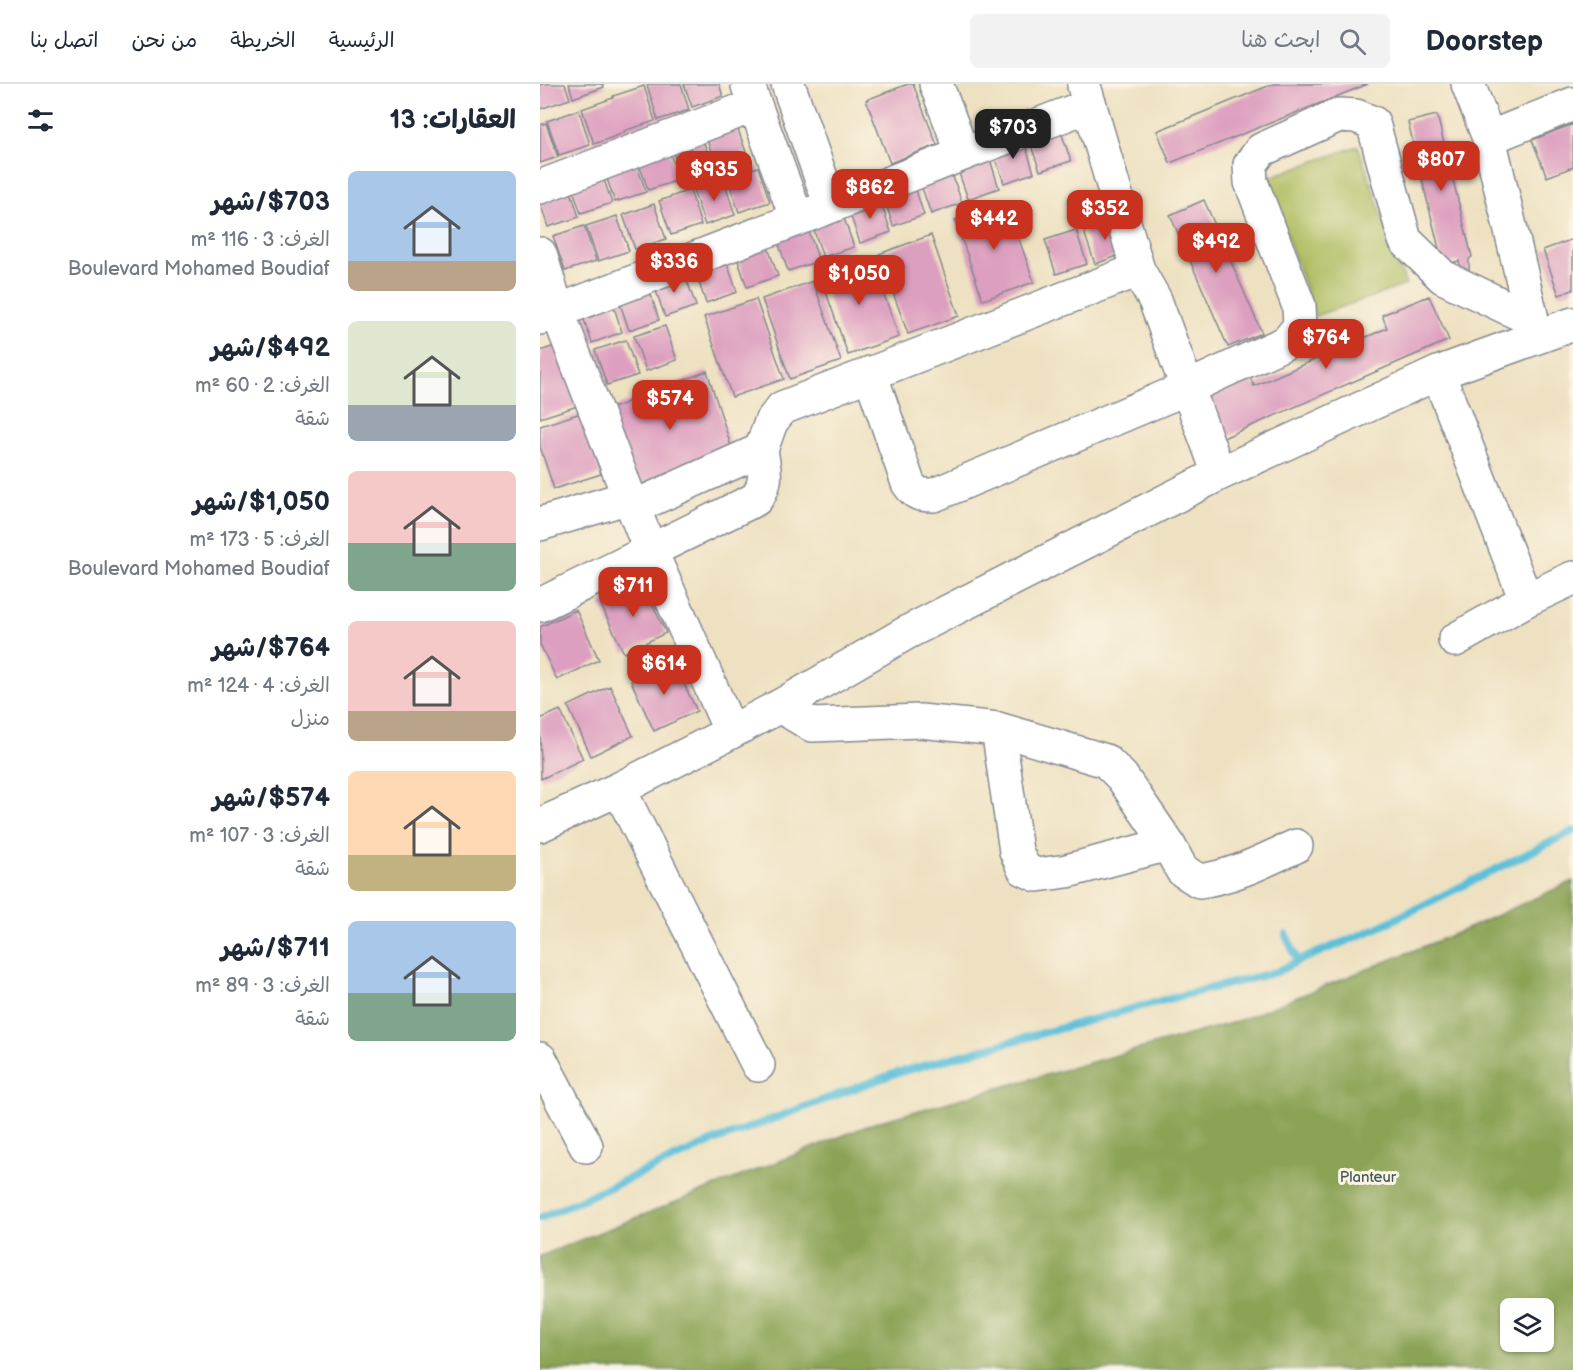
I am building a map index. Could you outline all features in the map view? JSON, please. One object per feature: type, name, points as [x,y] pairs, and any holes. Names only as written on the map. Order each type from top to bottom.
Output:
[{"type":"street","points":[[788,84],[831,206]]},
{"type":"street","points":[[936,84],[963,154]]},
{"type":"street","points":[[1468,84],[1489,138],[1533,328]]},
{"type":"street","points":[[540,187],[751,95],[797,219]]},
{"type":"street","points":[[549,316],[963,154],[1087,95],[1138,270],[1155,300],[1219,474]]},
{"type":"street","points":[[1489,138],[1573,104]]},
{"type":"street","points":[[870,374],[908,483],[915,493],[934,495],[1187,388],[1287,342],[1300,326],[1299,306],[1251,182],[1250,165],[1261,150],[1339,115],[1356,116],[1373,123],[1405,240],[1443,278],[1533,328]]},
{"type":"street","points":[[540,254],[549,316],[731,732]]},
{"type":"street","points":[[540,605],[756,499],[764,488],[765,480],[761,450],[771,422],[782,408],[1138,270]]},
{"type":"street","points":[[540,825],[619,789],[731,732],[908,632],[1219,474],[1533,328],[1573,324]]},
{"type":"street","points":[[1438,374],[1526,600]]},
{"type":"street","points":[[540,524],[631,502],[761,450]]},
{"type":"street","points":[[1455,640],[1526,600],[1573,578]]},
{"type":"street","points":[[780,706],[813,725],[920,721],[998,729],[1106,761],[1122,777],[1168,844],[1182,870],[1199,881],[1213,880],[1236,873],[1296,846]]},
{"type":"street","points":[[998,729],[1016,851],[1024,869],[1037,875],[1067,871],[1168,844]]},
{"type":"street","points":[[619,789],[758,1065]]},
{"type":"street","points":[[540,1059],[586,1146]]},
{"type":"green space","points":[[1358,146],[1406,285],[1315,316],[1267,178]]},
{"type":"green space","name":"Planteur","points":[[1573,881],[1573,1370],[540,1370],[540,1256],[877,1122],[1235,1022],[1462,931]]},
{"type":"building","points":[[540,84],[565,84],[570,99],[540,109]]},
{"type":"building","points":[[569,84],[603,84],[604,87],[573,98]]},
{"type":"building","points":[[681,84],[689,110],[658,120],[647,85]]},
{"type":"building","points":[[684,84],[719,84],[723,96],[692,107]]},
{"type":"building","points":[[913,84],[937,145],[890,163],[866,100]]},
{"type":"building","points":[[1273,84],[1368,84],[1170,163],[1157,131]]},
{"type":"building","points":[[644,86],[655,121],[594,144],[582,109]]},
{"type":"building","points":[[579,110],[590,145],[559,155],[547,121]]},
{"type":"building","points":[[1437,115],[1472,257],[1469,259],[1469,270],[1462,272],[1459,261],[1443,265],[1408,122]]},
{"type":"building","points":[[734,118],[746,152],[715,163],[703,128]]},
{"type":"building","points":[[546,123],[558,157],[540,163],[540,125]]},
{"type":"building","points":[[1573,124],[1573,167],[1547,177],[1532,140]]},
{"type":"building","points":[[1059,126],[1071,161],[1040,171],[1028,137]]},
{"type":"building","points":[[700,131],[712,166],[681,176],[669,141]]},
{"type":"building","points":[[1023,138],[1034,173],[1004,183],[992,148]]},
{"type":"building","points":[[667,145],[679,180],[648,190],[636,155]]},
{"type":"building","points":[[988,153],[999,188],[968,199],[956,164]]},
{"type":"building","points":[[634,157],[646,192],[615,202],[603,167]]},
{"type":"building","points":[[758,167],[770,202],[739,212],[727,177]]},
{"type":"building","points":[[600,168],[612,203],[581,213],[569,178]]},
{"type":"building","points":[[950,168],[962,203],[931,214],[919,179]]},
{"type":"building","points":[[724,180],[735,215],[705,225],[693,190]]},
{"type":"building","points":[[913,181],[924,215],[893,226],[882,191]]},
{"type":"building","points":[[568,182],[579,217],[548,227],[540,202]]},
{"type":"building","points":[[690,190],[701,225],[671,235],[659,201]]},
{"type":"building","points":[[879,197],[891,232],[860,243],[848,208]]},
{"type":"building","points":[[1204,200],[1262,333],[1228,347],[1170,215]]},
{"type":"building","points":[[1006,202],[1034,282],[983,300],[955,220]]},
{"type":"building","points":[[654,204],[666,239],[635,249],[623,215]]},
{"type":"building","points":[[842,212],[854,247],[823,257],[811,222]]},
{"type":"building","points":[[617,216],[629,251],[598,261],[586,226]]},
{"type":"building","points":[[1114,218],[1126,253],[1095,264],[1083,229]]},
{"type":"building","points":[[584,226],[596,261],[565,271],[553,236]]},
{"type":"building","points":[[807,226],[819,261],[788,271],[776,236]]},
{"type":"building","points":[[1076,230],[1087,264],[1056,274],[1045,240]]},
{"type":"building","points":[[931,235],[959,316],[908,334],[879,254]]},
{"type":"building","points":[[1573,239],[1573,290],[1559,295],[1543,250]]},
{"type":"building","points":[[766,242],[778,276],[747,287],[735,252]]},
{"type":"building","points":[[725,257],[737,292],[706,303],[694,268]]},
{"type":"building","points":[[871,257],[899,337],[848,355],[820,275]]},
{"type":"building","points":[[684,272],[696,306],[665,317],[653,282]]},
{"type":"building","points":[[813,281],[841,361],[790,379],[762,299]]},
{"type":"building","points":[[648,285],[659,320],[629,330],[617,295]]},
{"type":"building","points":[[1429,296],[1449,340],[1221,439],[1201,393],[1248,373],[1254,386],[1387,328],[1382,315]]},
{"type":"building","points":[[611,298],[622,332],[592,343],[580,308]]},
{"type":"building","points":[[756,299],[784,379],[732,397],[704,317]]},
{"type":"building","points":[[665,326],[677,360],[646,371],[634,336]]},
{"type":"building","points":[[626,340],[638,375],[607,385],[595,350]]},
{"type":"building","points":[[561,344],[581,405],[540,418],[540,351]]},
{"type":"building","points":[[707,371],[733,452],[637,492],[605,411]]},
{"type":"building","points":[[581,413],[601,474],[554,489],[540,447],[540,426]]},
{"type":"building","points":[[643,584],[666,633],[624,653],[600,603]]},
{"type":"building","points":[[576,610],[599,660],[557,680],[540,644],[540,627]]},
{"type":"building","points":[[673,662],[697,711],[654,731],[631,681]]},
{"type":"building","points":[[610,686],[633,736],[591,756],[568,706]]},
{"type":"building","points":[[560,710],[583,759],[541,779],[540,719]]},
{"type":"waterway","points":[[540,1218],[711,1142],[893,1074],[1160,1001],[1277,972],[1375,929],[1573,831]]},
{"type":"waterway","points":[[1286,935],[1298,961]]}]
